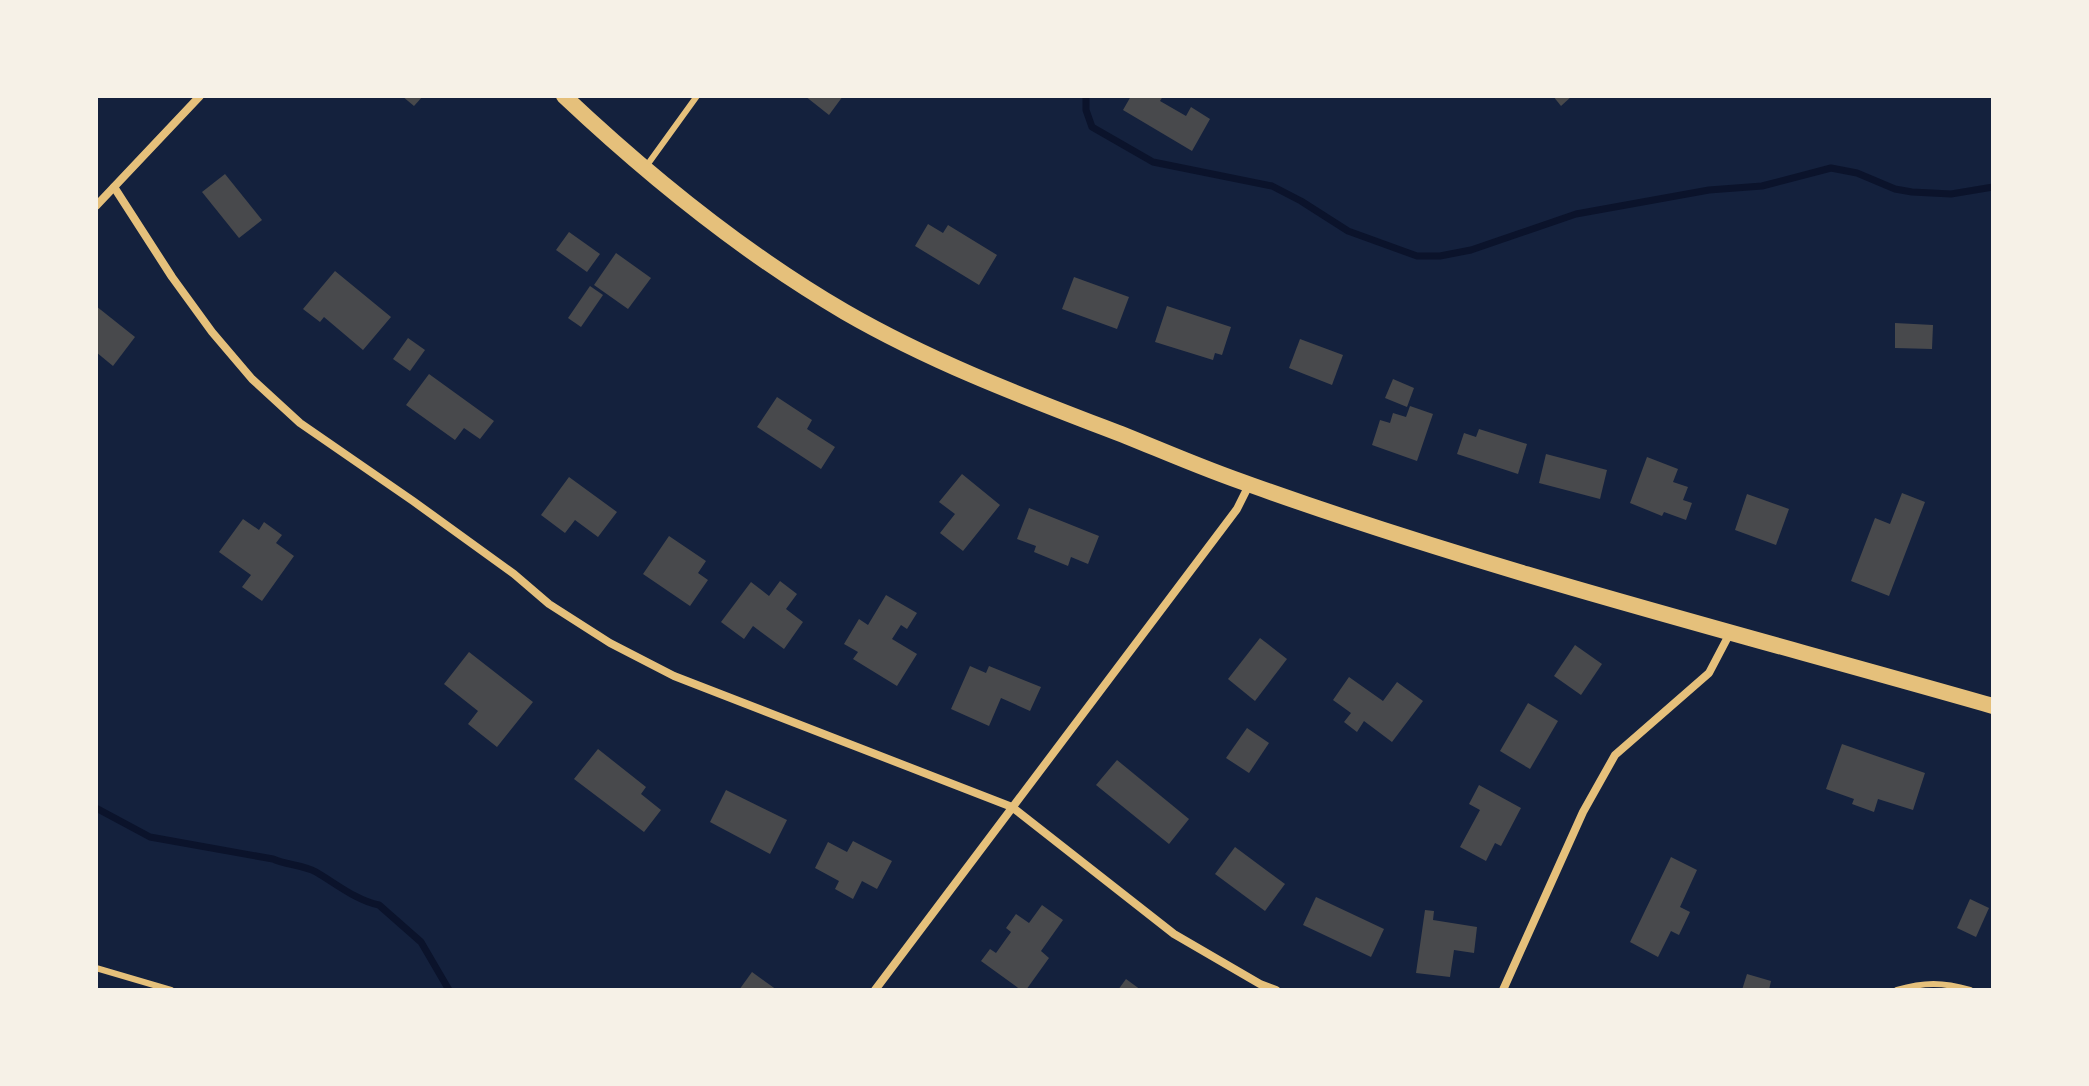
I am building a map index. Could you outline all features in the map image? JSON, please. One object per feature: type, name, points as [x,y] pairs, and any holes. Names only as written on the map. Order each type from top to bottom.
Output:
[{"type":"main road","points":[[564,96],[702,215],[787,277],[926,356],[1249,485],[1432,545],[1993,706]]},
{"type":"street","points":[[96,206],[200,96]]},
{"type":"street","points":[[114,187],[172,277],[212,332],[252,379],[300,423],[451,528],[549,604],[610,643],[674,676],[1012,807],[1174,934],[1260,984],[1276,990]]},
{"type":"street","points":[[875,990],[1237,509],[1249,485]]},
{"type":"street","points":[[1503,990],[1583,812],[1615,755],[1709,673],[1730,633]]},
{"type":"lane","points":[[645,168],[697,96]]},
{"type":"lane","points":[[96,968],[171,990]]},
{"type":"lane","points":[[1897,990],[1926,982],[1970,990]]},
{"type":"building","points":[[402,96],[423,96],[414,106]]},
{"type":"building","points":[[805,96],[843,96],[829,115]]},
{"type":"building","points":[[1131,96],[1163,96],[1160,101],[1186,116],[1191,107],[1210,119],[1192,151],[1123,110]]},
{"type":"building","points":[[1553,96],[1572,96],[1561,106]]},
{"type":"building","points":[[225,174],[262,220],[239,238],[202,192]]},
{"type":"building","points":[[928,224],[943,233],[948,225],[997,255],[979,285],[915,246]]},
{"type":"building","points":[[569,232],[600,254],[587,272],[556,250]]},
{"type":"building","points":[[616,253],[651,278],[628,309],[594,285]]},
{"type":"building","points":[[335,271],[391,317],[363,350],[324,317],[320,322],[303,309]]},
{"type":"building","points":[[1074,277],[1129,297],[1117,329],[1062,309]]},
{"type":"building","points":[[590,286],[603,295],[581,327],[568,318]]},
{"type":"building","points":[[96,306],[135,337],[113,366],[96,352]]},
{"type":"building","points":[[1167,306],[1231,327],[1222,355],[1215,353],[1213,360],[1155,342]]},
{"type":"building","points":[[1895,323],[1933,325],[1932,349],[1895,348]]},
{"type":"building","points":[[408,338],[425,350],[410,371],[393,359]]},
{"type":"building","points":[[1300,339],[1343,355],[1332,385],[1289,368]]},
{"type":"building","points":[[429,374],[494,421],[480,439],[464,428],[455,440],[406,405]]},
{"type":"building","points":[[1393,379],[1414,388],[1407,407],[1385,398]]},
{"type":"building","points":[[777,397],[812,420],[807,429],[835,447],[821,469],[757,427]]},
{"type":"building","points":[[1410,406],[1433,414],[1417,461],[1372,445],[1380,420],[1390,423],[1393,413],[1406,417]]},
{"type":"building","points":[[1479,429],[1527,444],[1518,474],[1457,454],[1464,433],[1476,437]]},
{"type":"building","points":[[1546,454],[1607,470],[1600,499],[1539,483]]},
{"type":"building","points":[[1647,457],[1678,469],[1673,482],[1688,487],[1683,500],[1692,503],[1686,520],[1664,512],[1662,516],[1630,503]]},
{"type":"building","points":[[962,474],[1000,505],[963,551],[940,533],[955,514],[939,502]]},
{"type":"building","points":[[569,477],[617,512],[598,537],[575,520],[565,533],[541,515]]},
{"type":"building","points":[[1902,493],[1925,502],[1889,596],[1851,581],[1875,518],[1890,524]]},
{"type":"building","points":[[1747,494],[1789,509],[1776,545],[1735,530]]},
{"type":"building","points":[[1029,508],[1099,536],[1088,564],[1071,557],[1068,566],[1034,552],[1036,546],[1017,539]]},
{"type":"building","points":[[243,519],[259,530],[264,522],[282,535],[276,543],[294,556],[262,601],[242,587],[251,575],[219,552]]},
{"type":"building","points":[[669,536],[706,561],[698,573],[708,580],[690,606],[643,574]]},
{"type":"building","points":[[780,581],[797,594],[786,609],[803,622],[784,649],[753,626],[744,639],[721,622],[751,582],[769,596]]},
{"type":"building","points":[[886,595],[917,613],[907,629],[901,625],[892,639],[917,654],[897,686],[853,659],[858,652],[844,644],[859,619],[868,625]]},
{"type":"building","points":[[1260,638],[1287,659],[1255,701],[1228,679]]},
{"type":"building","points":[[1575,645],[1602,664],[1581,695],[1554,676]]},
{"type":"building","points":[[469,652],[533,702],[497,747],[468,724],[478,711],[444,684]]},
{"type":"building","points":[[970,666],[986,673],[989,666],[1041,687],[1030,711],[1001,698],[989,726],[951,709]]},
{"type":"building","points":[[1349,677],[1383,701],[1397,682],[1423,701],[1392,742],[1364,721],[1357,732],[1344,722],[1351,713],[1333,700]]},
{"type":"building","points":[[1528,703],[1558,721],[1530,769],[1500,751]]},
{"type":"building","points":[[1247,728],[1269,743],[1249,773],[1226,758]]},
{"type":"building","points":[[1842,744],[1925,773],[1913,810],[1878,799],[1874,812],[1852,804],[1854,799],[1826,789]]},
{"type":"building","points":[[598,749],[646,787],[641,794],[661,810],[644,832],[574,779]]},
{"type":"building","points":[[1117,760],[1189,819],[1169,844],[1096,785]]},
{"type":"building","points":[[1479,785],[1521,808],[1501,846],[1495,843],[1486,861],[1460,847],[1480,810],[1469,804]]},
{"type":"building","points":[[726,790],[787,820],[770,854],[710,822]]},
{"type":"building","points":[[853,841],[892,861],[877,889],[862,881],[853,899],[835,889],[839,881],[815,868],[828,842],[847,852]]},
{"type":"building","points":[[1235,847],[1285,884],[1265,911],[1215,874]]},
{"type":"building","points":[[1671,857],[1697,870],[1680,907],[1690,912],[1679,935],[1671,931],[1658,957],[1630,942]]},
{"type":"building","points":[[1316,897],[1384,929],[1371,957],[1303,925]]},
{"type":"building","points":[[1970,899],[1989,908],[1976,937],[1957,928]]},
{"type":"building","points":[[1042,905],[1063,920],[1041,951],[1049,958],[1026,990],[1021,990],[981,961],[990,949],[996,953],[1011,932],[1006,928],[1016,914],[1029,923]]},
{"type":"building","points":[[1425,910],[1434,911],[1433,920],[1477,927],[1474,953],[1454,950],[1450,977],[1416,973]]},
{"type":"building","points":[[752,972],[777,990],[739,990]]},
{"type":"building","points":[[1747,974],[1771,981],[1769,990],[1742,990]]},
{"type":"building","points":[[1126,979],[1141,990],[1118,990]]},
{"type":"waterway","points":[[1086,96],[1086,110],[1092,127],[1153,162],[1272,186],[1348,231],[1417,256],[1440,256],[1471,250],[1576,214],[1709,190],[1762,186],[1831,168],[1857,173],[1895,189],[1912,192],[1951,194],[1993,187]]},
{"type":"waterway","points":[[96,808],[150,837],[273,859],[316,872],[354,896],[379,905],[421,942],[449,990]]}]
